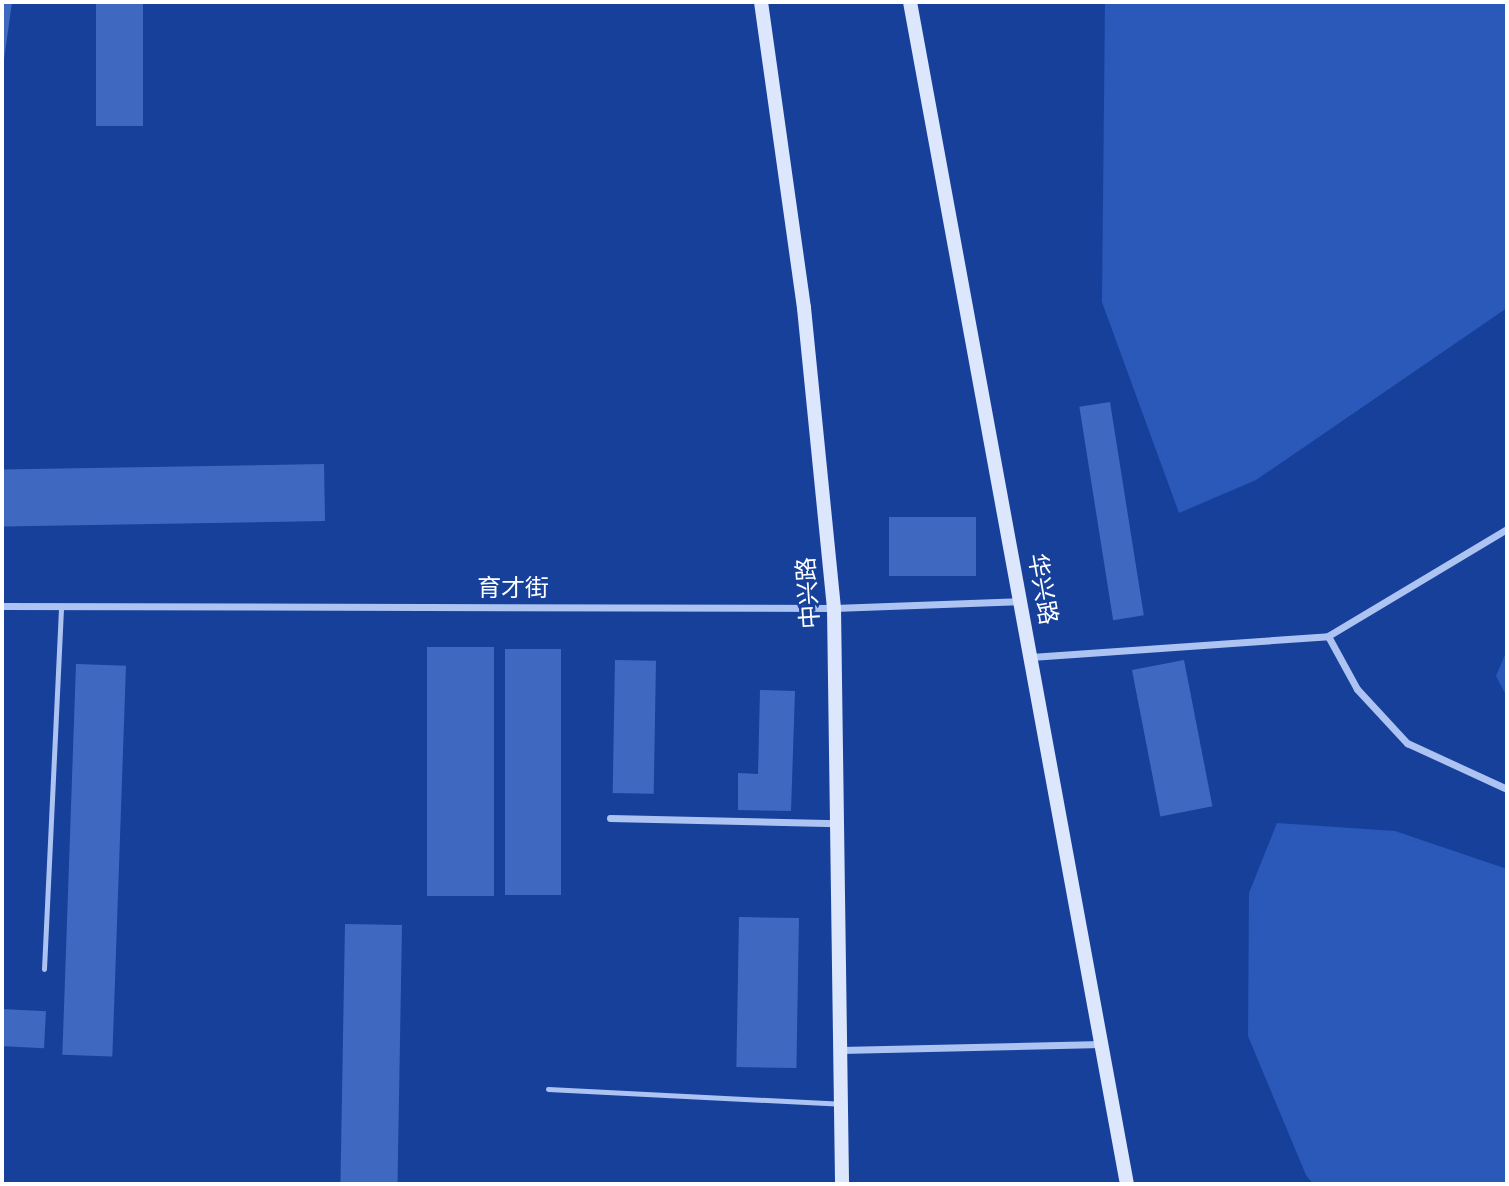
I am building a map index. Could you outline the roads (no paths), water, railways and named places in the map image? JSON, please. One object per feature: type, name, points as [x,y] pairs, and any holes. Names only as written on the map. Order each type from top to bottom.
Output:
[{"type":"main road","name":"中兴路","points":[[761,2],[804,308],[834,608],[842,1184]]},
{"type":"main road","name":"华兴路","points":[[910,2],[1023,601],[1127,1184]]},
{"type":"street","points":[[1031,657],[1328,636],[1507,529]]},
{"type":"street","name":"育才街","points":[[2,606],[834,608],[1023,601]]},
{"type":"street","points":[[1328,636],[1357,689],[1407,743],[1507,789]]},
{"type":"street","points":[[610,818],[837,823]]},
{"type":"street","points":[[840,1050],[1102,1044]]},
{"type":"lane","points":[[44,969],[61,606]]},
{"type":"lane","points":[[548,1089],[841,1104]]}]
